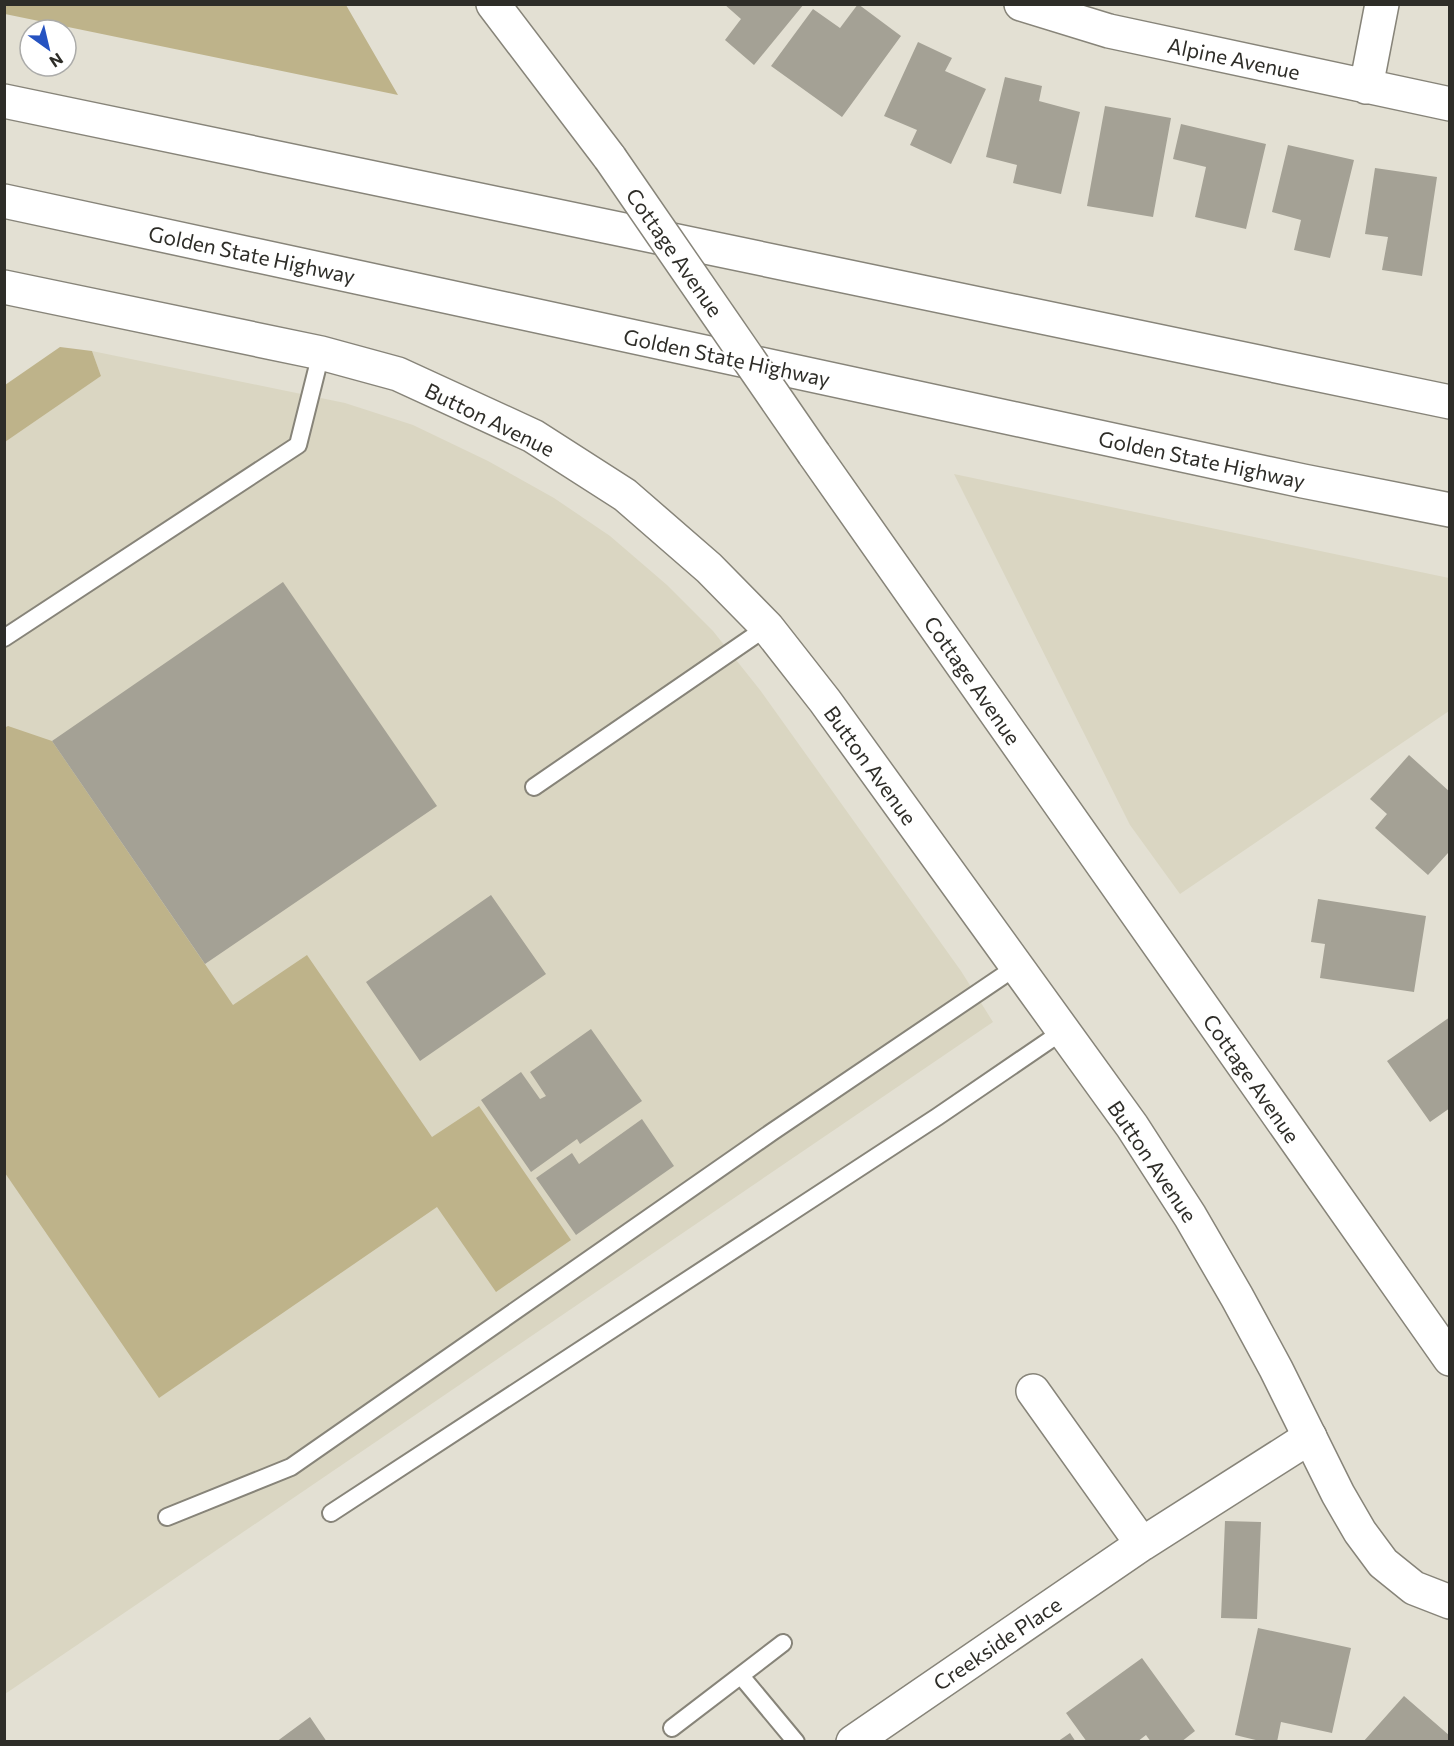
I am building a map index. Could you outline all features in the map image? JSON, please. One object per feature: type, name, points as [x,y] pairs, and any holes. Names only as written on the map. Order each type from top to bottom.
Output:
[{"type":"main road","name":"Cottage Avenue","points":[[494,4],[610,159],[814,454],[1449,1359]]},
{"type":"main road","name":"Alpine Avenue","points":[[1021,4],[1108,31],[1449,104]]},
{"type":"main road","points":[[1366,87],[1382,4]]},
{"type":"main road","points":[[4,101],[1449,402]]},
{"type":"main road","name":"Golden State Highway","points":[[4,201],[1303,481],[1449,510]]},
{"type":"main road","name":"Button Avenue","points":[[4,287],[321,353],[398,374],[533,436],[625,495],[709,568],[767,627],[825,701],[1132,1126],[1190,1216],[1254,1328],[1338,1494],[1360,1532],[1383,1563],[1414,1588],[1449,1602]]},
{"type":"main road","points":[[1034,1391],[1142,1544]]},
{"type":"main road","name":"Creekside Place","points":[[853,1742],[1142,1544],[1310,1437]]},
{"type":"lane","points":[[4,638],[298,445],[321,353]]},
{"type":"lane","points":[[534,787],[767,627]]},
{"type":"lane","points":[[167,1517],[291,1467],[772,1132],[1016,967]]},
{"type":"lane","points":[[332,1513],[937,1117],[1063,1030]]},
{"type":"lane","points":[[672,1728],[783,1643]]},
{"type":"lane","points":[[741,1676],[796,1742]]},
{"type":"shaded area","points":[[5,4],[346,5],[398,95],[78,29],[78,18],[24,18],[5,14]]},
{"type":"shaded area","points":[[60,347],[92,351],[101,376],[5,442],[5,385]]},
{"type":"shaded area","points":[[92,351],[345,403],[413,425],[488,461],[554,498],[610,536],[667,585],[713,631],[760,690],[961,971],[993,1022],[5,1694],[5,442],[101,376]]},
{"type":"shaded area","points":[[954,474],[1449,578],[1449,711],[1180,894],[1130,825]]},
{"type":"shaded area","points":[[8,726],[52,741],[233,1005],[307,955],[432,1137],[479,1106],[571,1240],[496,1292],[437,1207],[159,1398],[5,1173],[4,728]]},
{"type":"building","points":[[724,4],[804,4],[754,65],[725,40],[741,19]]},
{"type":"building","points":[[858,4],[901,36],[842,117],[771,66],[813,9],[840,28]]},
{"type":"building","points":[[918,42],[952,58],[945,71],[986,89],[951,164],[910,145],[917,130],[884,116]]},
{"type":"building","points":[[1005,77],[1042,86],[1039,101],[1080,112],[1061,194],[1013,183],[1017,165],[986,157]]},
{"type":"building","points":[[1105,106],[1171,118],[1153,217],[1087,206]]},
{"type":"building","points":[[1181,124],[1266,144],[1246,229],[1195,217],[1206,167],[1173,159]]},
{"type":"building","points":[[1288,145],[1354,160],[1330,258],[1294,250],[1301,220],[1272,212]]},
{"type":"building","points":[[1375,168],[1437,177],[1422,276],[1382,270],[1388,237],[1365,234]]},
{"type":"building","points":[[283,582],[437,806],[205,964],[52,741]]},
{"type":"building","points":[[1409,755],[1450,792],[1450,854],[1448,853],[1428,875],[1375,828],[1387,814],[1370,799]]},
{"type":"building","points":[[491,895],[546,974],[420,1061],[366,982]]},
{"type":"building","points":[[1318,899],[1426,916],[1414,992],[1320,978],[1325,944],[1311,942]]},
{"type":"building","points":[[1450,1017],[1450,1108],[1430,1122],[1387,1061]]},
{"type":"building","points":[[591,1029],[642,1101],[580,1144],[577,1139],[531,1172],[481,1100],[521,1072],[540,1099],[546,1096],[530,1072]]},
{"type":"building","points":[[642,1119],[674,1166],[576,1235],[536,1178],[572,1153],[579,1164]]},
{"type":"building","points":[[1225,1521],[1261,1522],[1257,1619],[1221,1618]]},
{"type":"building","points":[[1258,1628],[1351,1648],[1332,1733],[1281,1722],[1277,1742],[1264,1742],[1235,1735]]},
{"type":"building","points":[[1142,1658],[1195,1731],[1181,1742],[1151,1742],[1146,1735],[1137,1742],[1087,1742],[1066,1713]]},
{"type":"building","points":[[1404,1696],[1450,1736],[1450,1742],[1363,1742]]},
{"type":"building","points":[[310,1717],[327,1742],[276,1742]]},
{"type":"building","points":[[1070,1733],[1076,1742],[1057,1742]]}]
